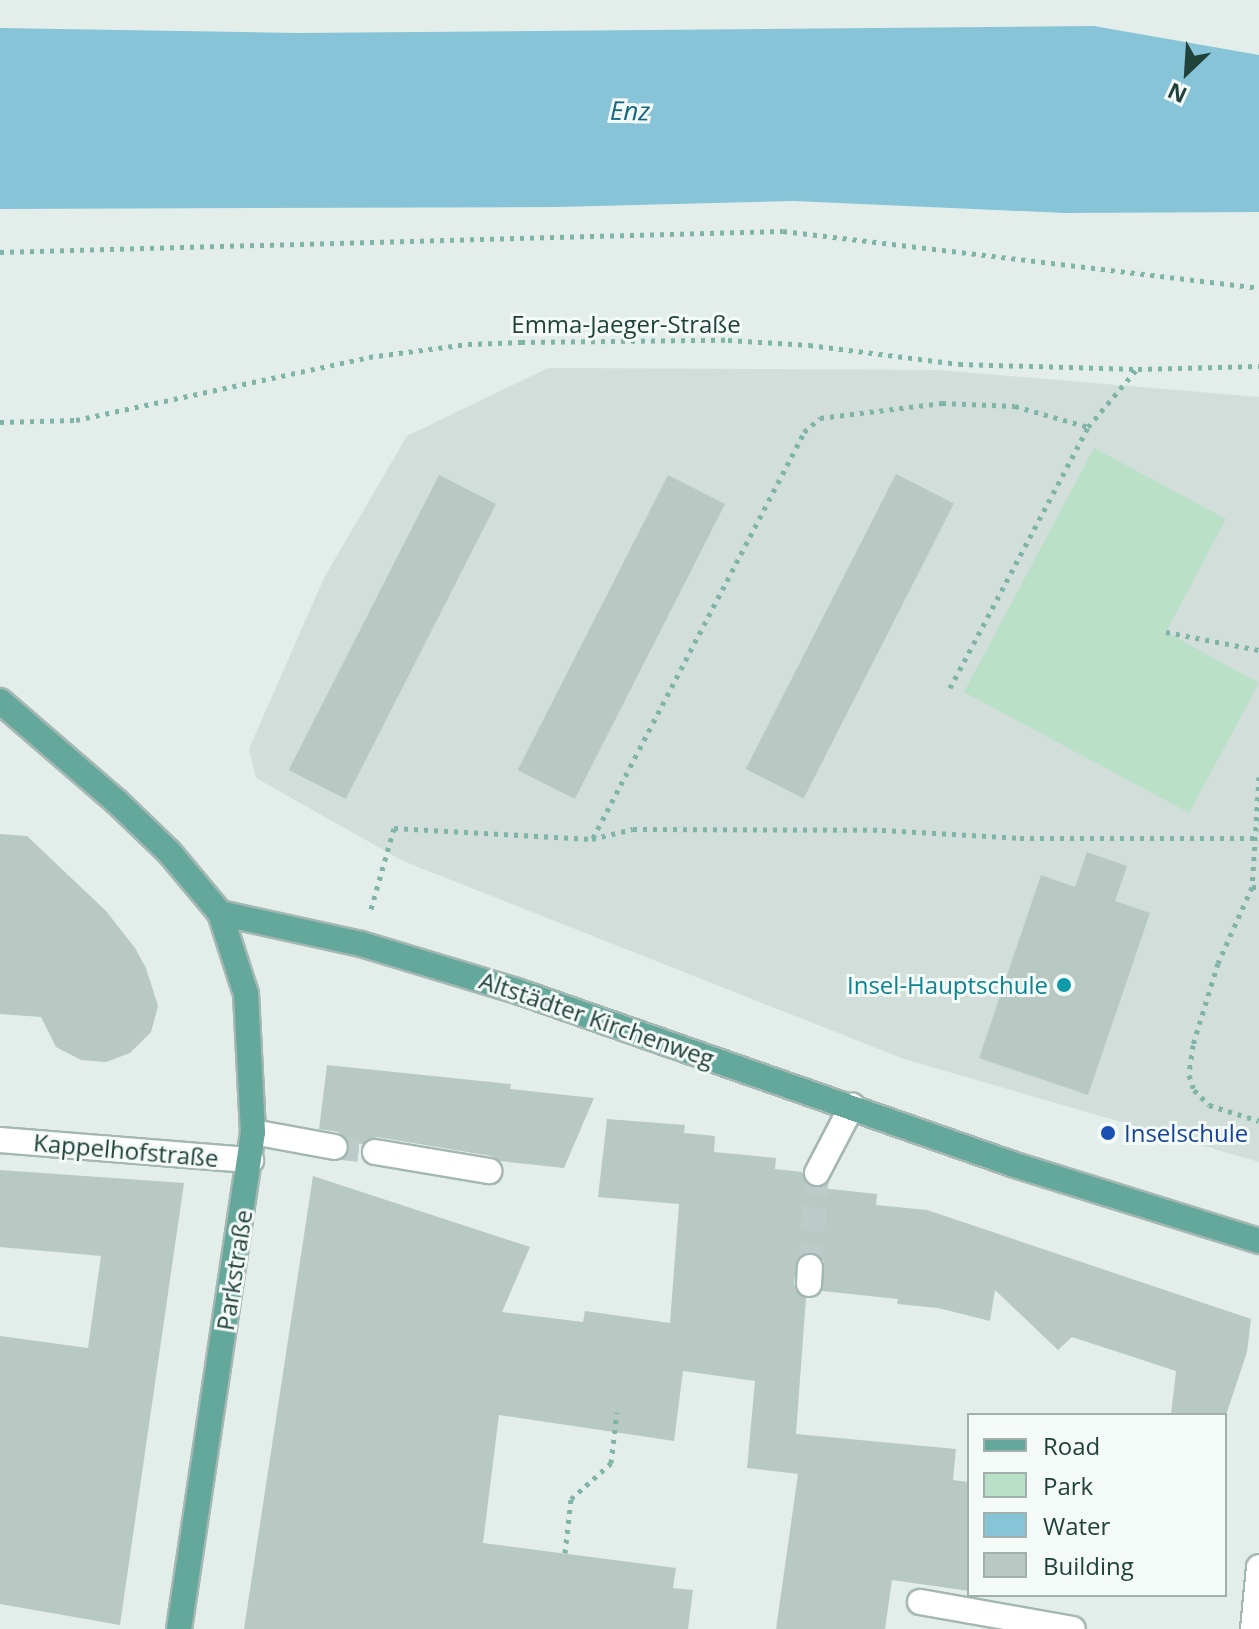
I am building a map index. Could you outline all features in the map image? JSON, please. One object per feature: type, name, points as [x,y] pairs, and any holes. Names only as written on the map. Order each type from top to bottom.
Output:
[{"type":"main road","points":[[0,701],[137,821],[169,852],[220,913]]},
{"type":"main road","name":"Altstädter Kirchenweg","points":[[220,913],[361,944],[517,991],[1012,1164],[1259,1241]]},
{"type":"main road","name":"Parkstraße","points":[[179,1629],[253,1132],[246,994],[220,913]]},
{"type":"street","points":[[817,1173],[852,1106]]},
{"type":"street","points":[[253,1132],[335,1147]]},
{"type":"street","name":"Kappelhofstraße","points":[[0,1140],[251,1160]]},
{"type":"street","points":[[375,1152],[489,1171]]},
{"type":"street","points":[[1253,1629],[1259,1567]]},
{"type":"street","points":[[920,1602],[1073,1629]]},
{"type":"path","points":[[0,252],[783,231],[1259,288]]},
{"type":"path","name":"Emma-Jaeger-Straße","points":[[0,422],[76,420],[369,357],[468,344],[713,340],[809,345],[959,364],[1138,369],[1259,366]]},
{"type":"path","points":[[950,688],[1088,427],[1138,369]]},
{"type":"path","points":[[592,839],[804,432],[820,418],[942,403],[1015,406],[1088,427]]},
{"type":"path","points":[[1166,632],[1259,650]]},
{"type":"path","points":[[1259,777],[1254,838],[1256,887],[1218,963],[1193,1045],[1189,1075],[1194,1090],[1209,1105],[1259,1121]]},
{"type":"path","points":[[361,944],[394,828],[592,839],[633,829],[882,830],[1020,838],[1254,838]]},
{"type":"path","points":[[565,1553],[571,1499],[611,1463],[617,1412]]},
{"type":"shaded area","points":[[548,368],[937,370],[1259,397],[1259,1162],[904,1059],[403,861],[256,778],[249,749],[324,578],[407,436]]},
{"type":"green space","points":[[1094,448],[1226,519],[1166,632],[1259,683],[1189,813],[964,692]]},
{"type":"water","name":"Enz","points":[[1094,26],[1259,55],[1259,212],[1065,213],[794,201],[557,207],[0,209],[0,28],[299,33]]},
{"type":"building","points":[[896,474],[954,504],[804,798],[746,769]]},
{"type":"building","points":[[439,475],[496,504],[346,799],[289,770]]},
{"type":"building","points":[[668,475],[725,504],[575,799],[518,770]]},
{"type":"building","points":[[0,834],[27,836],[106,911],[135,948],[146,968],[158,1006],[151,1032],[130,1053],[106,1062],[81,1060],[56,1047],[41,1017],[0,1014]]},
{"type":"building","name":"Insel-Hauptschule","points":[[1087,852],[1127,866],[1115,901],[1150,913],[1088,1095],[979,1058],[1041,875],[1075,887]]},
{"type":"building","points":[[327,1065],[511,1084],[510,1089],[594,1098],[564,1168],[500,1161],[491,1156],[377,1137],[363,1144],[349,1142],[338,1132],[319,1129]]},
{"type":"building","points":[[607,1119],[685,1125],[684,1133],[715,1136],[714,1152],[776,1158],[775,1169],[802,1172],[811,1187],[877,1194],[876,1205],[927,1210],[1251,1319],[1247,1352],[1227,1413],[1171,1413],[1176,1371],[1072,1337],[1058,1350],[995,1290],[990,1321],[938,1308],[897,1304],[898,1299],[822,1291],[824,1261],[818,1254],[804,1253],[797,1259],[794,1283],[796,1291],[806,1298],[796,1434],[956,1449],[953,1480],[967,1482],[967,1591],[892,1580],[885,1629],[776,1629],[798,1474],[747,1468],[755,1381],[683,1371],[674,1441],[499,1415],[483,1543],[676,1568],[673,1588],[693,1590],[688,1629],[244,1629],[313,1176],[530,1247],[502,1312],[583,1322],[585,1311],[670,1323],[679,1204],[598,1197]]},
{"type":"building","points":[[0,1170],[184,1183],[120,1625],[0,1604],[0,1336],[88,1348],[101,1256],[0,1247]]},
{"type":"tunnel","points":[[335,1147],[375,1152]]},
{"type":"tunnel","points":[[810,1267],[817,1173]]},
{"type":"place","name":"Insel-Hauptschule","points":[[1064,985]]},
{"type":"place","name":"Inselschule","points":[[1108,1133]]}]
